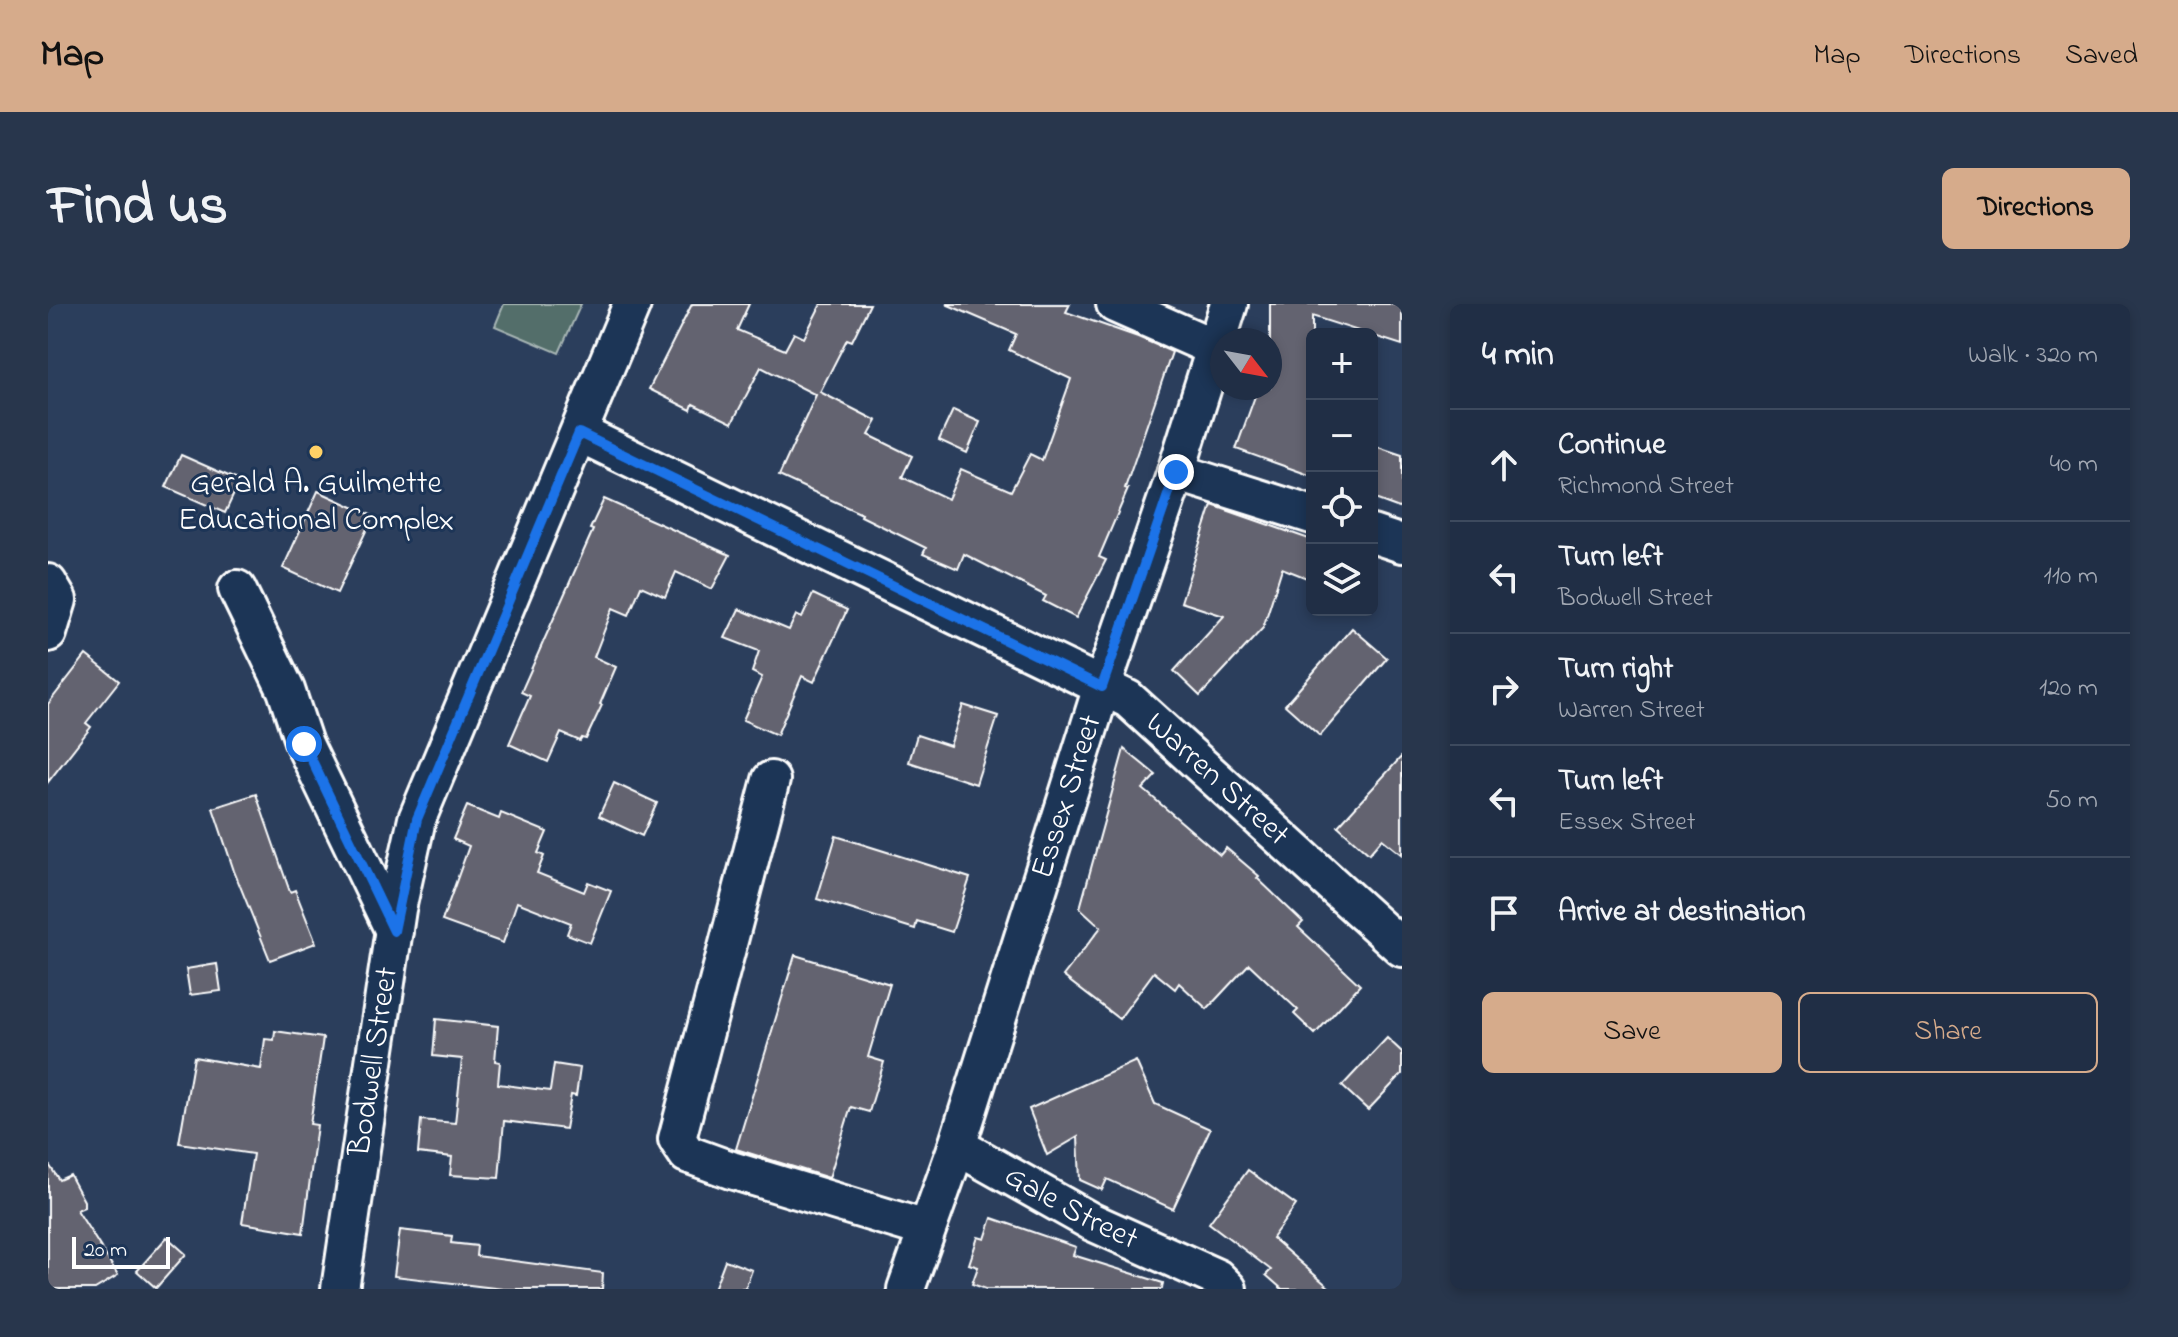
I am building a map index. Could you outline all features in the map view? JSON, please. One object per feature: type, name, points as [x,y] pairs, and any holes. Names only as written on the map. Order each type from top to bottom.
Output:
[{"type":"street","name":"Bodwell Street","points":[[340,1289],[394,931],[417,819],[632,304]]},
{"type":"street","points":[[1115,304],[1210,346]]},
{"type":"street","name":"Essex Street","points":[[1221,328],[1229,304]]},
{"type":"street","name":"Essex Street","points":[[906,1289],[957,1146],[1102,687],[1210,364]]},
{"type":"street","name":"Warren Street","points":[[579,433],[1128,699],[1402,948]]},
{"type":"street","points":[[1176,472],[1306,513]]},
{"type":"street","points":[[1378,536],[1402,544]]},
{"type":"street","points":[[48,583],[58,600],[48,633]]},
{"type":"street","points":[[237,589],[286,690],[304,744],[394,931]]},
{"type":"street","points":[[771,780],[677,1139],[687,1154],[926,1229]]},
{"type":"street","name":"Gale Street","points":[[957,1146],[1092,1222],[1217,1278],[1228,1289]]},
{"type":"green space","points":[[504,304],[581,304],[559,353],[495,326]]},
{"type":"building","points":[[692,304],[749,304],[737,330],[785,350],[794,333],[804,338],[821,304],[870,304],[852,341],[847,339],[820,392],[877,421],[869,435],[912,456],[902,477],[948,499],[961,469],[1011,491],[1030,454],[1042,460],[1071,379],[1009,350],[1016,334],[946,304],[1070,304],[1066,312],[1172,352],[1125,488],[1128,489],[1099,557],[1106,560],[1076,618],[1043,601],[1046,596],[964,554],[958,569],[923,554],[926,548],[862,514],[779,476],[816,395],[761,367],[732,423],[693,404],[691,410],[649,389]]},
{"type":"building","points":[[1270,304],[1402,304],[1402,345],[1378,337],[1378,328],[1349,328],[1312,316],[1312,328],[1306,328],[1306,474],[1236,449],[1254,400],[1282,400],[1282,328],[1270,328]]},
{"type":"building","points":[[953,410],[980,422],[967,453],[939,440]]},
{"type":"building","points":[[1378,447],[1402,455],[1402,509],[1378,500]]},
{"type":"building","points":[[181,455],[240,481],[225,513],[166,487]]},
{"type":"building","points":[[318,491],[373,516],[337,593],[283,568]]},
{"type":"building","points":[[604,499],[730,555],[712,589],[676,572],[665,597],[641,586],[629,615],[613,608],[594,657],[616,667],[602,705],[586,739],[580,741],[561,733],[548,762],[509,744],[530,696],[521,692]]},
{"type":"building","points":[[1212,505],[1306,538],[1306,578],[1282,568],[1263,628],[1200,696],[1174,671],[1224,616],[1181,602]]},
{"type":"building","points":[[813,594],[847,610],[814,682],[802,676],[777,735],[743,720],[762,677],[752,672],[759,651],[725,638],[739,609],[789,630],[796,615],[802,618]]},
{"type":"building","points":[[1352,628],[1387,658],[1320,736],[1285,705]]},
{"type":"building","points":[[86,655],[119,681],[86,723],[91,727],[48,782],[48,704]]},
{"type":"building","points":[[963,705],[998,716],[976,784],[909,762],[917,735],[950,746]]},
{"type":"building","points":[[1124,749],[1156,775],[1143,789],[1220,855],[1226,848],[1259,876],[1257,878],[1303,922],[1298,927],[1360,985],[1315,1034],[1294,1014],[1298,1010],[1249,964],[1207,1009],[1179,983],[1175,989],[1154,972],[1119,1019],[1063,976],[1101,927],[1080,908]]},
{"type":"building","points":[[1402,756],[1402,855],[1382,839],[1369,854],[1338,826]]},
{"type":"building","points":[[614,783],[657,803],[642,836],[599,816]]},
{"type":"building","points":[[256,794],[290,892],[295,890],[316,943],[270,960],[234,871],[213,808]]},
{"type":"building","points":[[467,806],[499,819],[501,813],[547,832],[538,853],[544,856],[537,873],[584,892],[588,882],[611,891],[590,943],[567,934],[571,923],[517,902],[503,943],[442,921],[469,846],[453,839]]},
{"type":"building","points":[[836,836],[970,878],[952,932],[917,921],[915,929],[817,899]]},
{"type":"building","points":[[795,955],[890,984],[868,1057],[884,1062],[869,1112],[851,1107],[829,1178],[736,1149]]},
{"type":"building","points":[[217,964],[221,991],[190,995],[186,969]]},
{"type":"building","points":[[436,1019],[498,1026],[495,1061],[500,1062],[498,1084],[550,1091],[554,1064],[580,1068],[576,1096],[571,1095],[565,1129],[504,1121],[499,1178],[450,1175],[452,1157],[418,1153],[421,1120],[455,1123],[462,1059],[433,1056]]},
{"type":"building","points":[[275,1031],[323,1038],[310,1124],[317,1125],[303,1233],[242,1223],[253,1154],[179,1143],[194,1057],[261,1069],[265,1039],[274,1040]]},
{"type":"building","points":[[1387,1038],[1402,1052],[1402,1074],[1368,1110],[1342,1086]]},
{"type":"building","points":[[1136,1061],[1155,1104],[1210,1129],[1173,1209],[1107,1179],[1102,1190],[1080,1180],[1078,1137],[1047,1155],[1029,1109]]},
{"type":"building","points":[[48,1163],[59,1180],[70,1175],[84,1201],[84,1207],[77,1210],[118,1275],[95,1289],[48,1289]]},
{"type":"building","points":[[1248,1170],[1296,1205],[1272,1238],[1331,1289],[1282,1289],[1266,1275],[1271,1270],[1209,1223]]},
{"type":"building","points":[[992,1218],[1076,1247],[1073,1255],[1163,1283],[1162,1289],[986,1289],[972,1284],[978,1267],[969,1264],[978,1237],[985,1239]]},
{"type":"building","points":[[400,1230],[452,1236],[451,1243],[477,1246],[476,1256],[603,1273],[602,1289],[503,1289],[394,1276]]},
{"type":"building","points":[[167,1237],[186,1254],[156,1288],[137,1271]]},
{"type":"building","points":[[725,1260],[752,1270],[745,1289],[714,1289]]},
{"type":"place","name":"Gerald A. Guilmette Educational Complex","points":[[316,452]]},
{"type":"route","points":[[304,744],[394,931],[417,819],[579,433],[1102,687],[1176,472]]}]
